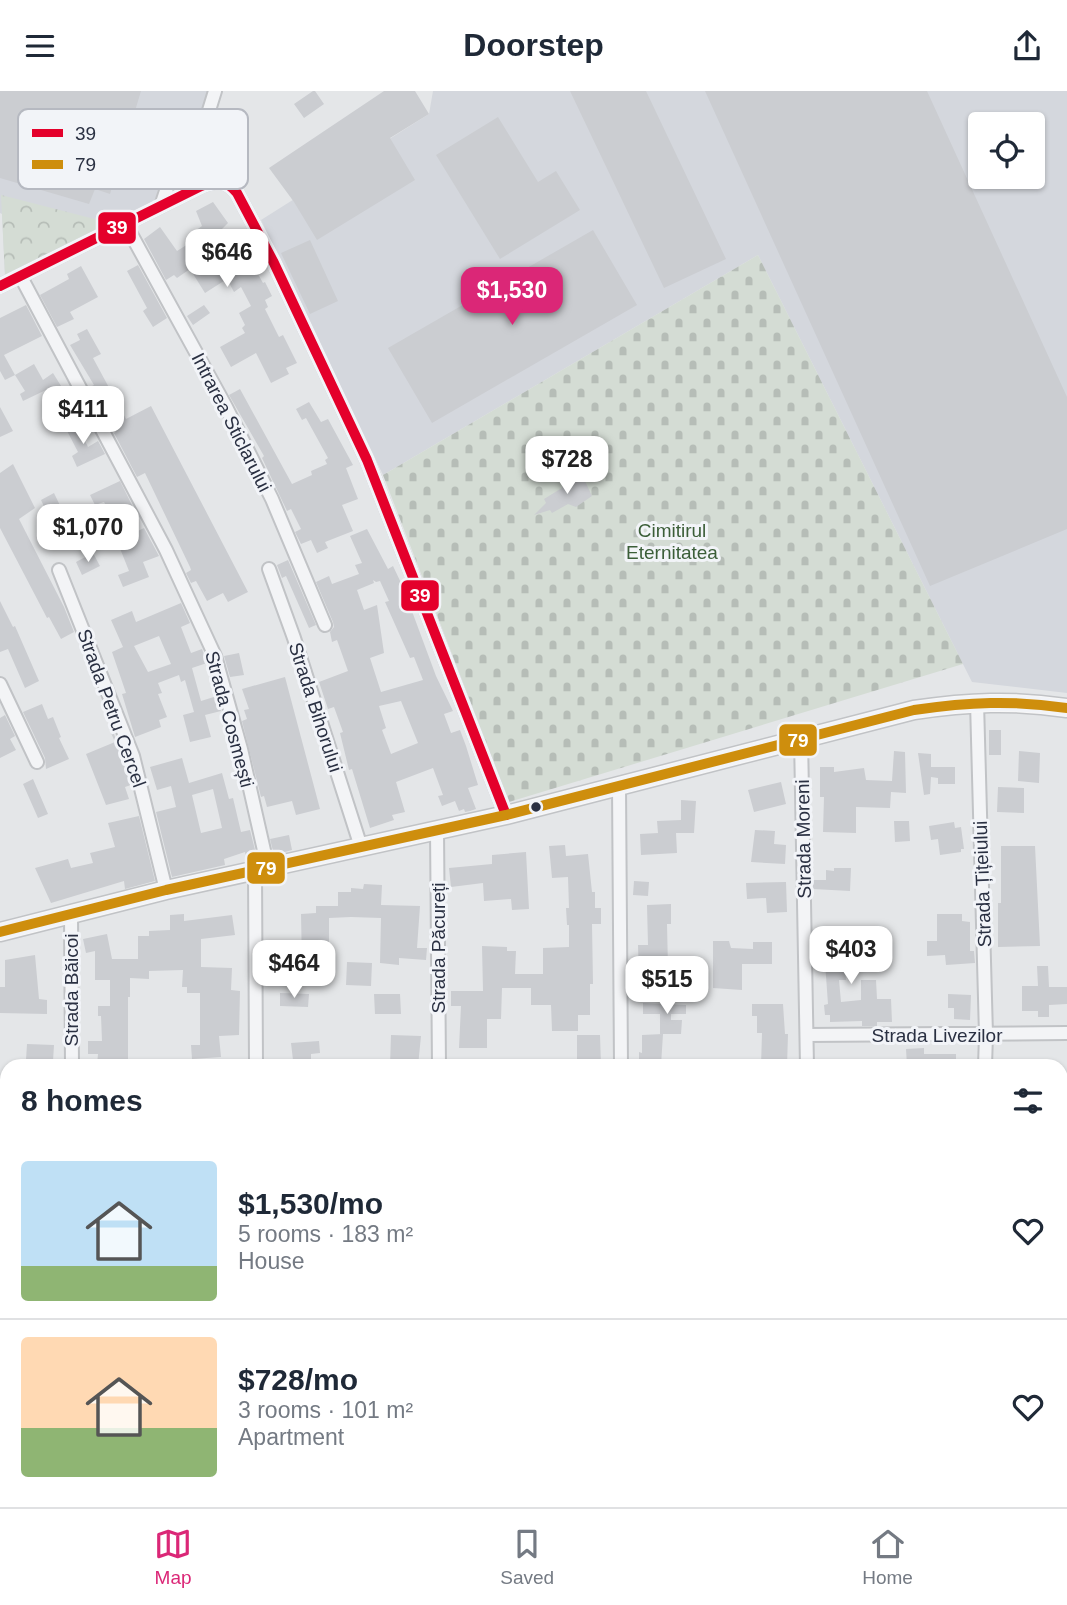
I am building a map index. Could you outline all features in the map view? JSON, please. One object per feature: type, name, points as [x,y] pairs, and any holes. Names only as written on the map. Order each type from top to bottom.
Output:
[{"type":"street","points":[[209,109],[215,91]]},
{"type":"street","points":[[161,206],[167,189]]},
{"type":"street","points":[[0,286],[198,189]]},
{"type":"street","points":[[232,189],[273,261],[367,460],[506,815]]},
{"type":"street","name":"Intrarea Sticlarului","points":[[126,225],[272,499],[325,625]]},
{"type":"street","name":"Strada Cosmești","points":[[21,277],[166,549],[215,656],[241,749],[261,870],[256,1059]]},
{"type":"street","name":"Strada Bihorului","points":[[269,569],[361,846]]},
{"type":"street","name":"Strada Petru Cercel","points":[[59,570],[133,756],[166,890]]},
{"type":"street","points":[[0,684],[37,762]]},
{"type":"street","points":[[0,932],[166,890],[506,815],[914,710],[977,702],[1067,708]]},
{"type":"street","name":"Strada Țițeiului","points":[[977,702],[985,1059]]},
{"type":"street","name":"Strada Moreni","points":[[801,738],[807,1059]]},
{"type":"street","points":[[619,787],[621,1059]]},
{"type":"street","name":"Strada Păcureți","points":[[437,830],[439,1059]]},
{"type":"street","name":"Strada Băicoi","points":[[71,914],[72,1059]]},
{"type":"street","name":"Strada Livezilor","points":[[807,1035],[1067,1033]]},
{"type":"shaded area","points":[[0,91],[208,91],[203,109],[18,109],[18,189],[159,189],[154,203],[5,275],[0,213]]},
{"type":"shaded area","points":[[433,91],[1067,91],[1067,693],[972,682],[758,255],[383,475],[261,220],[429,114]]},
{"type":"green space","points":[[1,195],[114,224],[5,275]]},
{"type":"green space","name":"Cimitirul Eternitatea","points":[[758,255],[963,664],[509,802],[383,475]]},
{"type":"building","points":[[0,91],[141,91],[136,109],[18,109],[18,183],[0,178]]},
{"type":"building","points":[[313,91],[324,104],[304,118],[294,104]]},
{"type":"building","points":[[384,91],[415,91],[429,114],[390,138],[415,180],[317,240],[269,168]]},
{"type":"building","points":[[570,91],[646,91],[726,259],[664,288]]},
{"type":"building","points":[[705,91],[927,91],[968,181],[968,189],[972,189],[1067,397],[1067,529],[930,586]]},
{"type":"building","points":[[498,117],[538,182],[556,171],[580,210],[500,259],[436,155]]},
{"type":"building","points":[[38,189],[95,189],[89,204]]},
{"type":"building","points":[[95,189],[112,189],[110,194]]},
{"type":"building","points":[[213,202],[228,223],[222,229],[245,263],[250,260],[263,283],[265,282],[272,296],[265,300],[268,307],[265,309],[279,337],[283,335],[297,363],[286,368],[289,374],[271,383],[256,353],[231,367],[220,347],[245,333],[242,328],[245,325],[239,313],[251,306],[241,287],[234,292],[227,279],[205,293],[190,269],[177,278],[174,275],[166,280],[144,239],[160,227],[177,251],[196,239],[192,233],[202,226],[196,211]]},
{"type":"building","points":[[593,230],[637,305],[432,423],[388,348]]},
{"type":"building","points":[[310,240],[338,301],[310,314],[281,253]]},
{"type":"building","points":[[138,265],[167,318],[153,327],[143,311],[147,308],[127,271]]},
{"type":"building","points":[[81,266],[98,297],[70,312],[74,319],[57,327],[40,295],[69,279],[67,274]]},
{"type":"building","points":[[26,305],[42,336],[4,355],[15,375],[5,380],[0,371],[0,318]]},
{"type":"building","points":[[204,305],[210,313],[193,325],[187,316]]},
{"type":"building","points":[[87,329],[101,354],[93,358],[126,419],[151,406],[248,592],[228,602],[223,593],[207,601],[196,581],[191,583],[186,573],[191,570],[190,567],[145,473],[137,477],[114,433],[116,432],[90,387],[94,385],[70,345],[80,340],[77,334]]},
{"type":"building","points":[[34,364],[43,380],[53,373],[71,402],[60,409],[48,389],[23,401],[20,394],[25,391],[15,375]]},
{"type":"building","points":[[240,389],[292,484],[312,475],[311,471],[327,464],[325,460],[328,458],[306,418],[302,420],[296,409],[309,402],[321,422],[328,419],[353,465],[346,468],[358,499],[342,505],[353,531],[325,542],[328,548],[317,553],[311,540],[301,544],[295,532],[301,529],[291,509],[287,511],[262,458],[264,456],[229,395]]},
{"type":"building","points":[[0,407],[13,431],[0,437]]},
{"type":"building","points":[[75,420],[88,447],[98,441],[105,454],[77,467],[72,456],[78,452],[64,425]]},
{"type":"building","points":[[13,464],[35,508],[19,519],[74,632],[61,639],[49,617],[47,618],[0,528],[0,473]]},
{"type":"building","points":[[578,479],[585,481],[592,496],[576,507],[568,504],[552,513],[550,510],[534,515],[546,503],[544,499],[562,488],[563,482]]},
{"type":"building","points":[[120,481],[135,511],[114,521],[104,502],[95,505],[90,495]]},
{"type":"building","points":[[54,493],[66,518],[52,523],[41,500]]},
{"type":"building","points":[[85,512],[94,530],[81,536],[72,518]]},
{"type":"building","points":[[144,528],[159,556],[143,562],[149,577],[123,587],[118,575],[129,571],[117,541]]},
{"type":"building","points":[[367,529],[388,569],[393,566],[403,587],[436,676],[453,711],[444,714],[451,733],[460,730],[466,746],[478,785],[468,788],[476,809],[459,811],[455,801],[442,806],[438,796],[443,795],[433,768],[396,782],[405,812],[392,815],[394,820],[370,828],[352,769],[349,770],[340,733],[343,732],[334,707],[328,709],[319,682],[348,671],[337,640],[332,642],[330,632],[334,627],[333,622],[316,582],[329,576],[332,584],[359,574],[355,565],[362,563],[350,536]],"holes":[[[373,580],[380,581],[389,601],[385,602],[423,680],[381,692],[370,658],[384,653],[377,605],[364,610],[357,590],[374,583]],[[401,701],[418,743],[391,754],[382,730],[386,728],[379,706]]]},
{"type":"building","points":[[93,553],[100,566],[82,575],[76,562]]},
{"type":"building","points":[[288,560],[316,625],[309,628],[286,576],[282,578],[277,565]]},
{"type":"building","points":[[0,601],[13,627],[15,626],[39,681],[25,688],[8,649],[0,652]]},
{"type":"building","points":[[181,603],[190,623],[181,627],[191,653],[202,649],[207,663],[192,668],[201,701],[217,696],[221,711],[205,715],[211,737],[190,742],[183,715],[194,712],[185,680],[181,682],[179,675],[158,683],[162,693],[158,694],[167,717],[159,720],[161,727],[135,737],[122,694],[126,693],[112,652],[123,647],[111,620],[132,611],[136,622]],"holes":[[[159,636],[171,664],[148,672],[134,646]]]},
{"type":"building","points":[[239,653],[244,675],[230,677],[224,656]]},
{"type":"building","points":[[285,677],[320,809],[296,815],[292,801],[267,807],[264,796],[261,797],[242,721],[247,719],[244,710],[249,709],[242,689]]},
{"type":"building","points":[[42,704],[48,719],[53,717],[69,759],[46,769],[45,758],[23,712]]},
{"type":"building","points":[[5,715],[15,736],[10,739],[16,750],[0,758],[0,718]]},
{"type":"building","points":[[111,725],[131,785],[125,787],[129,799],[106,805],[86,754],[115,742],[108,726]]},
{"type":"building","points":[[989,730],[1001,730],[1001,755],[989,755]]},
{"type":"building","points":[[894,751],[905,752],[906,793],[891,792],[890,808],[856,807],[856,833],[823,832],[824,797],[820,797],[820,767],[834,767],[834,772],[864,768],[866,780],[892,781]]},
{"type":"building","points":[[1019,751],[1040,753],[1039,783],[1018,781]]},
{"type":"building","points":[[918,753],[931,754],[931,767],[955,767],[955,784],[938,784],[938,778],[931,777],[930,794],[924,795]]},
{"type":"building","points":[[182,758],[189,783],[222,773],[229,799],[233,798],[241,832],[250,830],[257,858],[247,861],[245,852],[224,859],[225,865],[172,877],[156,812],[176,807],[171,786],[157,790],[150,767]],"holes":[[[213,789],[222,828],[201,833],[192,795]]]},
{"type":"building","points":[[33,779],[48,814],[38,818],[23,784]]},
{"type":"building","points":[[781,782],[786,804],[754,812],[748,790]]},
{"type":"building","points":[[998,787],[1024,788],[1024,813],[997,812]]},
{"type":"building","points":[[681,800],[696,801],[694,833],[676,833],[677,853],[641,855],[640,834],[658,833],[657,821],[681,820]]},
{"type":"building","points":[[139,816],[155,881],[125,889],[124,881],[51,903],[35,868],[68,859],[71,868],[93,863],[90,853],[115,847],[108,823]]},
{"type":"building","points":[[894,821],[909,821],[910,841],[895,842]]},
{"type":"building","points":[[954,822],[955,828],[961,827],[964,849],[961,849],[961,852],[940,855],[938,839],[931,840],[929,826]]},
{"type":"building","points":[[755,830],[775,831],[774,844],[786,845],[785,864],[751,862]]},
{"type":"building","points":[[289,835],[292,850],[274,855],[270,839]]},
{"type":"building","points":[[565,845],[566,856],[588,854],[595,908],[601,908],[601,924],[592,924],[593,984],[590,984],[590,1015],[578,1015],[578,1031],[552,1031],[551,1005],[531,1005],[531,988],[502,988],[501,1019],[487,1019],[487,1048],[459,1048],[461,1006],[451,1006],[451,991],[483,991],[482,946],[507,947],[507,951],[516,951],[515,974],[543,974],[543,948],[569,947],[566,908],[569,908],[568,877],[552,878],[549,846]]},
{"type":"building","points":[[1001,846],[1035,846],[1040,946],[998,947]]},
{"type":"building","points":[[526,852],[529,909],[512,910],[511,899],[484,901],[483,883],[451,887],[449,868],[492,864],[492,855]]},
{"type":"building","points":[[834,868],[851,868],[850,891],[813,889],[812,880],[826,880],[826,870],[834,871]]},
{"type":"building","points":[[634,881],[649,882],[648,896],[633,895]]},
{"type":"building","points":[[786,882],[787,912],[767,913],[766,898],[747,899],[746,883]]},
{"type":"building","points":[[364,884],[382,885],[381,905],[420,906],[417,948],[427,948],[426,960],[399,958],[399,965],[380,963],[381,918],[351,917],[329,918],[329,954],[318,954],[319,963],[302,964],[301,914],[316,913],[316,906],[338,906],[338,892],[351,892],[351,888],[363,889]]},
{"type":"building","points":[[671,904],[671,924],[667,924],[668,968],[678,969],[676,984],[643,981],[642,989],[632,988],[632,978],[639,978],[638,945],[648,945],[647,905]]},
{"type":"building","points":[[184,914],[184,921],[232,915],[235,935],[201,939],[201,967],[232,968],[231,990],[240,991],[239,1035],[219,1036],[221,1057],[192,1059],[191,1045],[200,1045],[200,993],[187,993],[187,987],[182,987],[183,970],[149,971],[149,979],[130,978],[128,1059],[98,1059],[98,1054],[88,1054],[88,1041],[102,1041],[98,1006],[110,1006],[110,980],[95,980],[95,951],[86,953],[83,939],[107,934],[112,959],[138,959],[138,936],[149,936],[149,931],[170,930],[170,915]]},
{"type":"building","points":[[937,914],[962,914],[962,921],[970,922],[970,951],[974,951],[975,963],[946,965],[945,955],[927,956],[927,941],[937,941]]},
{"type":"building","points":[[861,932],[862,949],[843,950],[846,980],[839,980],[841,1002],[861,1000],[861,980],[876,980],[877,999],[891,999],[892,1022],[877,1022],[877,1026],[862,1026],[862,1021],[830,1022],[830,1015],[825,1015],[824,1005],[828,1004],[823,934]]},
{"type":"building","points":[[713,941],[729,941],[731,948],[753,949],[753,942],[772,942],[772,964],[742,964],[742,990],[713,988]]},
{"type":"building","points":[[35,955],[39,999],[47,1000],[47,1014],[0,1013],[0,987],[5,987],[5,960]]},
{"type":"building","points":[[347,962],[372,963],[371,986],[346,985]]},
{"type":"building","points":[[1037,966],[1048,966],[1049,987],[1067,987],[1067,1004],[1049,1005],[1049,1017],[1038,1017],[1038,1011],[1022,1011],[1022,986],[1038,986]]},
{"type":"building","points":[[280,993],[309,994],[308,1007],[280,1006]]},
{"type":"building","points":[[374,994],[400,994],[401,1014],[375,1014]]},
{"type":"building","points":[[948,994],[971,995],[970,1020],[954,1019],[954,1008],[948,1008]]},
{"type":"building","points":[[643,1003],[686,1005],[686,1014],[671,1014],[671,1020],[682,1020],[681,1034],[660,1034],[660,1014],[643,1014]]},
{"type":"building","points":[[752,1004],[783,1004],[785,1034],[788,1034],[787,1059],[761,1059],[762,1033],[757,1033],[757,1016],[752,1016]]},
{"type":"building","points":[[663,1034],[661,1059],[639,1059],[639,1052],[642,1053],[642,1035]]},
{"type":"building","points":[[391,1035],[421,1036],[419,1059],[390,1059]]},
{"type":"building","points":[[577,1035],[600,1035],[601,1059],[577,1059]]},
{"type":"building","points":[[319,1041],[320,1053],[311,1054],[311,1059],[293,1059],[291,1043]]},
{"type":"building","points":[[27,1044],[54,1045],[53,1059],[26,1059]]},
{"type":"building","points":[[924,1048],[924,1054],[956,1054],[956,1059],[907,1059],[906,1049]]},
{"type":"transit line","name":"39","points":[[0,286],[195,189]]},
{"type":"transit line","name":"39","points":[[234,189],[273,261],[367,460],[506,815]]},
{"type":"transit line","name":"79","points":[[0,932],[166,890],[506,815],[914,710],[990,703],[1067,708]]}]
